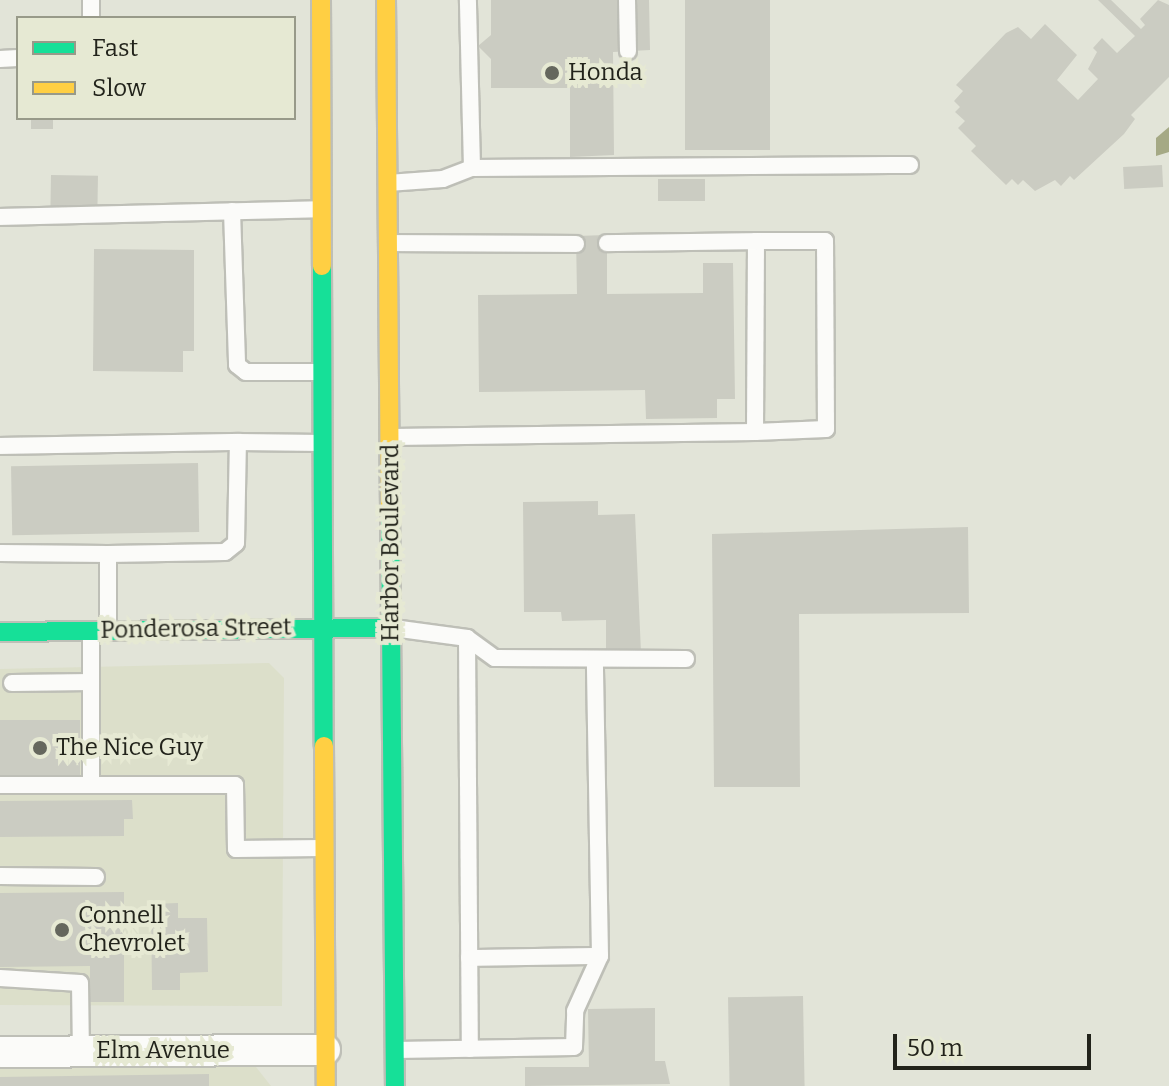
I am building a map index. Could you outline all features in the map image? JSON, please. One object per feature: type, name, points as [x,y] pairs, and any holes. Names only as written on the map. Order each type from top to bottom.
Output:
[{"type":"main road","points":[[321,0],[326,1086]]},
{"type":"main road","name":"Harbor Boulevard","points":[[386,0],[395,1086]]},
{"type":"main road","name":"Ponderosa Street","points":[[0,632],[325,626],[391,628]]},
{"type":"street","name":"Elm Avenue","points":[[0,1052],[325,1050]]},
{"type":"lane","points":[[468,0],[472,168]]},
{"type":"lane","points":[[627,0],[628,51]]},
{"type":"lane","points":[[388,183],[443,179],[472,168],[910,165]]},
{"type":"lane","points":[[0,217],[323,209]]},
{"type":"lane","points":[[232,211],[237,365],[246,372],[324,372]]},
{"type":"lane","points":[[755,432],[756,241]]},
{"type":"lane","points":[[391,437],[826,429],[825,241],[607,243]]},
{"type":"lane","points":[[388,243],[576,244]]},
{"type":"lane","points":[[0,553],[225,552],[236,543],[238,442]]},
{"type":"lane","points":[[0,446],[325,443]]},
{"type":"lane","points":[[91,785],[91,682],[108,554]]},
{"type":"lane","points":[[391,628],[467,638],[495,658],[686,659]]},
{"type":"lane","points":[[467,638],[470,1049]]},
{"type":"lane","points":[[395,1050],[574,1047],[575,1011],[600,956],[595,659]]},
{"type":"lane","points":[[12,683],[91,682]]},
{"type":"lane","points":[[0,785],[235,785],[236,849],[326,848]]},
{"type":"lane","points":[[0,876],[96,877]]},
{"type":"lane","points":[[469,958],[600,956]]},
{"type":"lane","points":[[0,978],[80,983],[81,1051]]},
{"type":"shaded area","points":[[1169,127],[1169,152],[1156,156],[1156,138]]},
{"type":"shaded area","points":[[269,663],[284,678],[282,1006],[0,1005],[0,669]]},
{"type":"shaded area","points":[[0,1063],[256,1067],[271,1086],[0,1086]]},
{"type":"building","name":"Honda","points":[[491,0],[649,0],[650,50],[613,52],[614,155],[570,157],[570,88],[491,88],[491,59],[478,46],[491,35]]},
{"type":"building","points":[[685,0],[770,0],[770,150],[685,150]]},
{"type":"building","points":[[1098,0],[1111,0],[1141,29],[1145,25],[1140,19],[1158,0],[1169,5],[1169,77],[1131,115],[1135,119],[1124,134],[1074,180],[1070,176],[1061,186],[1055,180],[1035,191],[1023,180],[1018,185],[1012,179],[1006,185],[971,151],[976,146],[958,128],[965,121],[955,112],[960,107],[954,101],[963,91],[956,85],[1006,33],[1018,27],[1031,39],[1045,24],[1077,55],[1057,80],[1078,100],[1098,79],[1088,69],[1097,52],[1093,48],[1102,38],[1117,53],[1135,36]]},
{"type":"building","points":[[31,120],[53,120],[53,129],[31,129]]},
{"type":"building","points":[[1162,165],[1163,187],[1124,189],[1123,167]]},
{"type":"building","points":[[51,175],[98,176],[97,207],[50,206]]},
{"type":"building","points":[[658,179],[705,179],[705,201],[658,201]]},
{"type":"building","points":[[607,235],[607,294],[703,293],[703,263],[733,263],[735,399],[717,399],[717,418],[646,419],[645,390],[479,392],[478,295],[577,294],[576,236]]},
{"type":"building","points":[[94,249],[194,250],[194,351],[183,351],[183,372],[93,371]]},
{"type":"building","points":[[198,463],[199,532],[12,535],[11,466]]},
{"type":"building","points":[[598,501],[598,515],[635,514],[641,653],[606,654],[606,620],[562,621],[561,612],[524,612],[523,502]]},
{"type":"building","points":[[968,527],[969,613],[799,614],[800,787],[714,787],[712,534]]},
{"type":"building","name":"The Nice Guy","points":[[0,720],[80,720],[80,776],[0,776]]},
{"type":"building","points":[[132,800],[133,819],[124,819],[124,836],[0,837],[0,801]]},
{"type":"building","name":"Connell Chevrolet","points":[[124,892],[124,1002],[90,1002],[90,966],[0,967],[0,893]]},
{"type":"building","points":[[178,903],[178,918],[207,918],[208,972],[180,973],[180,990],[152,990],[151,904]]},
{"type":"building","points":[[803,996],[805,1086],[730,1086],[728,997]]},
{"type":"building","points":[[655,1008],[655,1061],[665,1061],[670,1084],[525,1086],[525,1067],[589,1067],[588,1009]]},
{"type":"building","points":[[209,1074],[209,1086],[0,1086],[0,1077]]},
{"type":"traffic: fast","points":[[322,266],[324,746]]},
{"type":"traffic: fast","points":[[390,507],[395,1086]]},
{"type":"traffic: fast","points":[[0,632],[391,628]]},
{"type":"traffic: slow","points":[[321,0],[322,266]]},
{"type":"traffic: slow","points":[[386,0],[390,507]]},
{"type":"traffic: slow","points":[[324,746],[326,1086]]},
{"type":"place","name":"Honda","points":[[552,73]]},
{"type":"place","name":"The Nice Guy","points":[[40,748]]},
{"type":"place","name":"Connell Chevrolet","points":[[62,930]]}]
